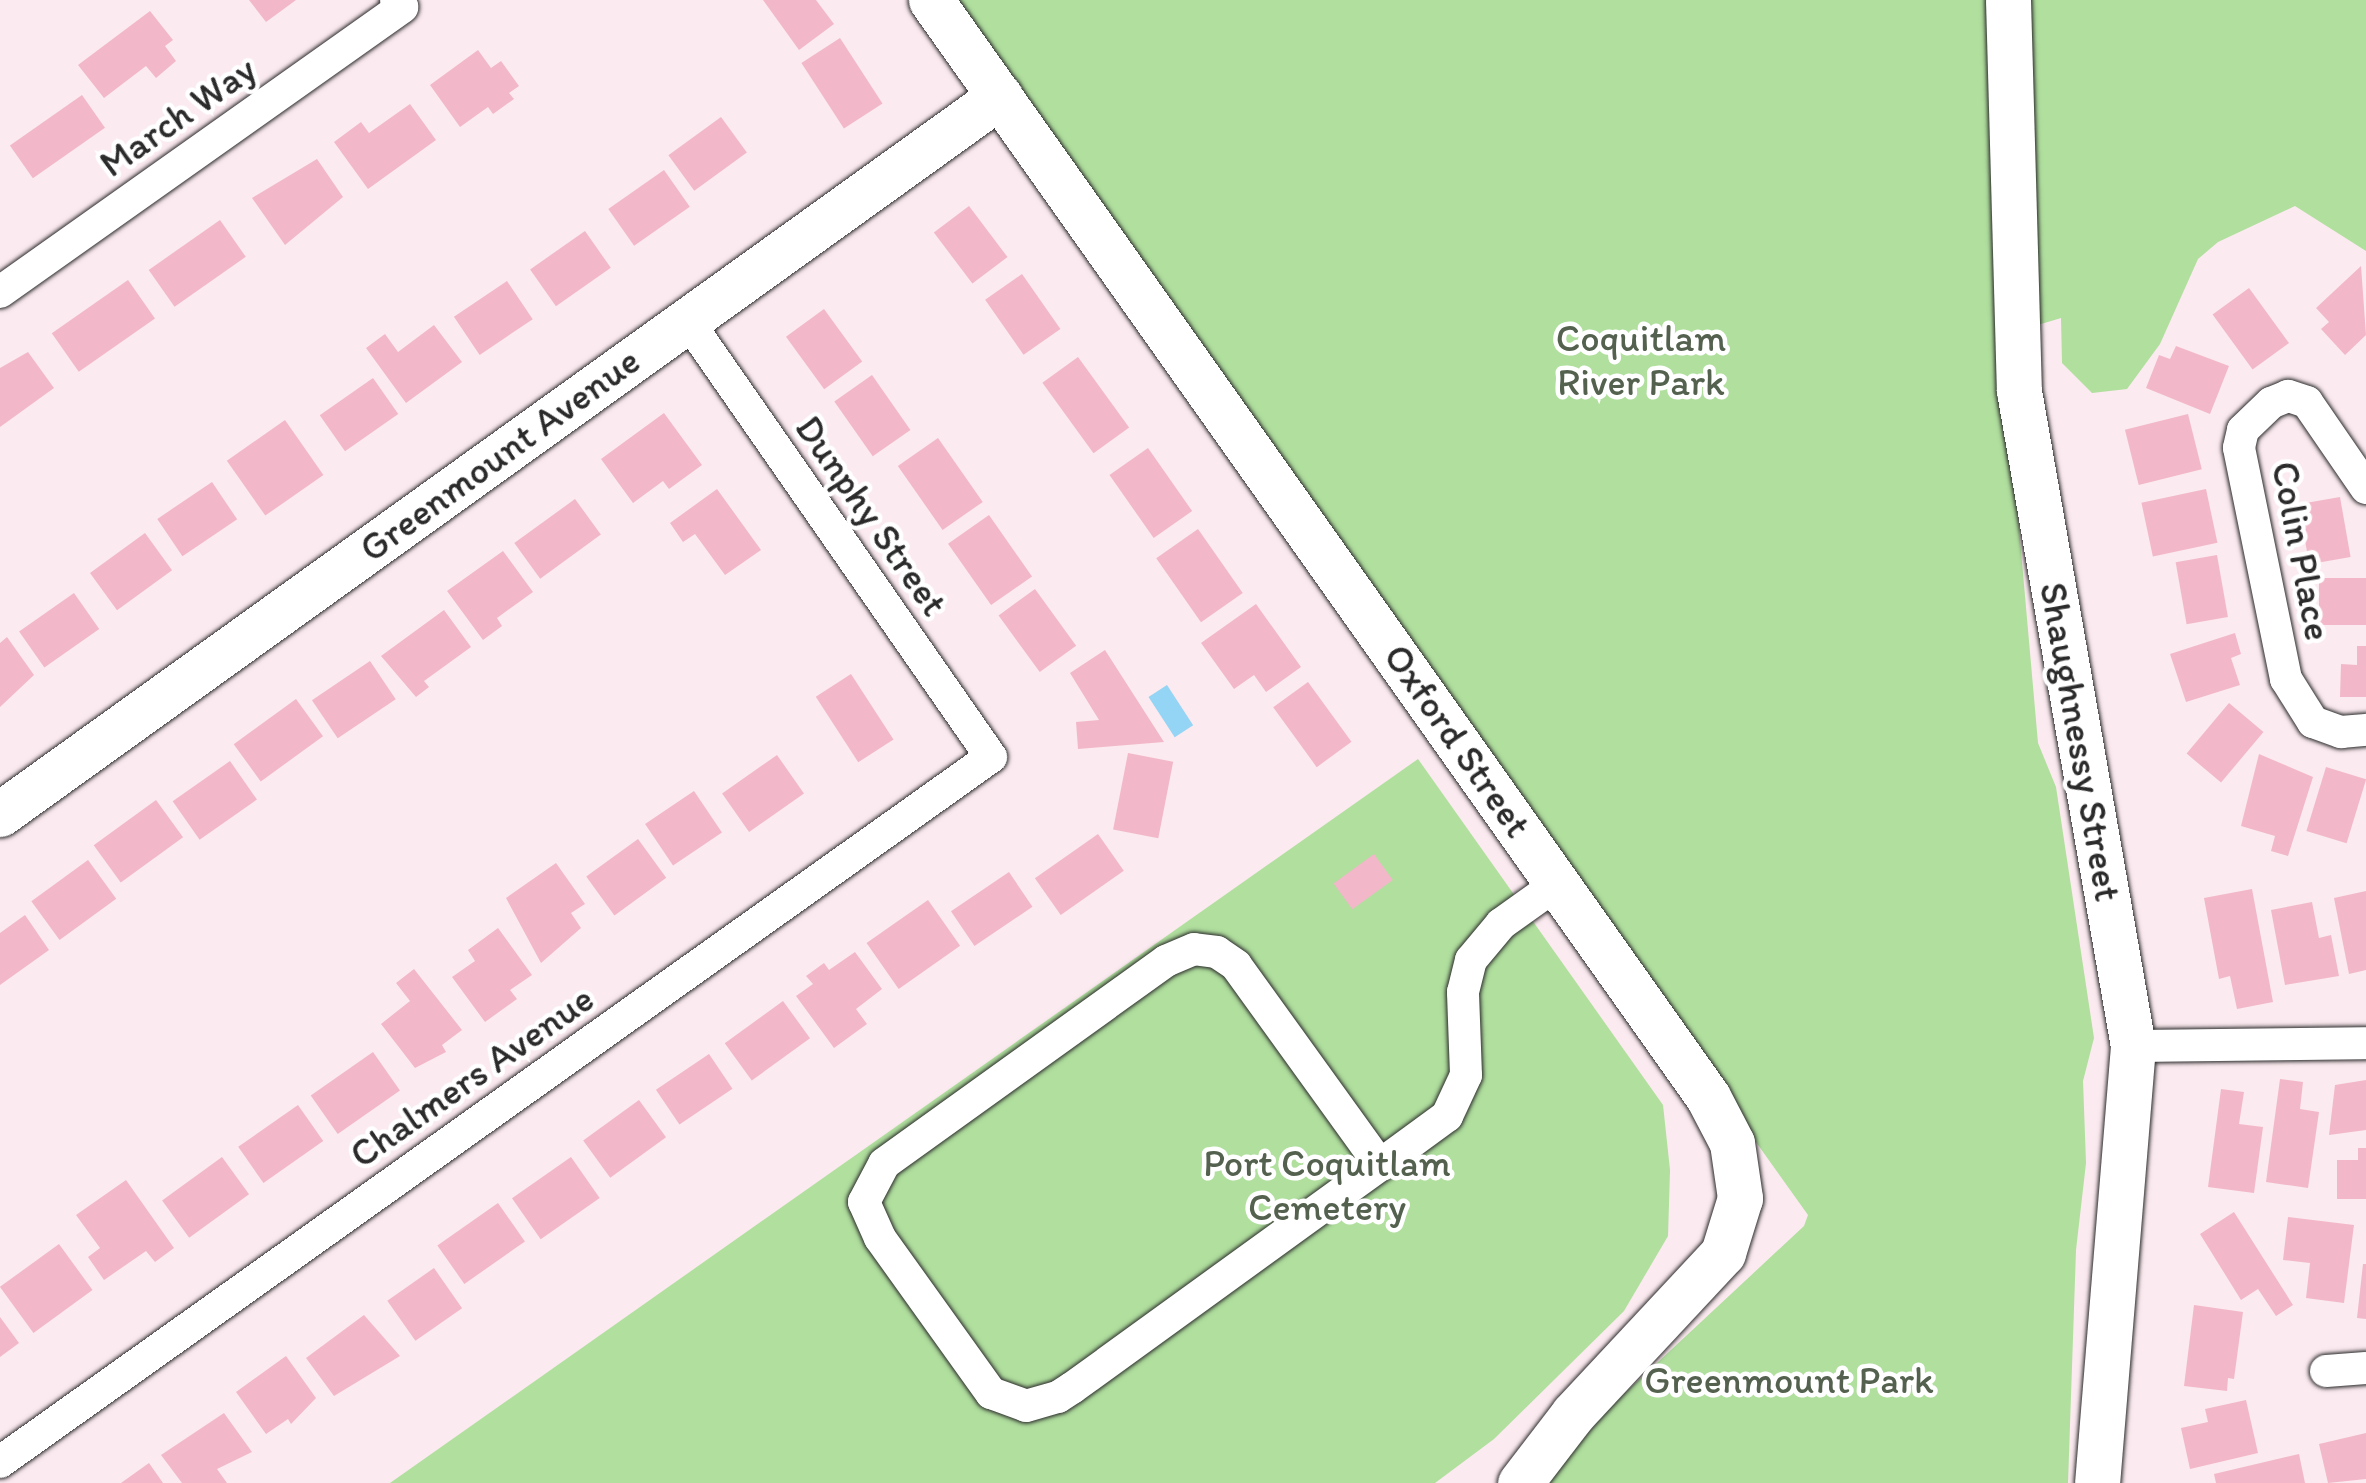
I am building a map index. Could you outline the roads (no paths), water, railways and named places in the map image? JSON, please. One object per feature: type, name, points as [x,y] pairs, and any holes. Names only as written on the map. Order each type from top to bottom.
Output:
[{"type":"street","name":"Oxford Street","points":[[931,0],[1716,1111],[1735,1152],[1740,1198],[1714,1266],[1573,1414],[1520,1483]]},
{"type":"street","name":"Shaughnessy Street","points":[[2008,0],[2019,391],[2133,1046],[2096,1483]]},
{"type":"street","name":"March Way","points":[[0,292],[399,4]]},
{"type":"street","name":"Greenmount Avenue","points":[[0,814],[1000,96]]},
{"type":"street","name":"Dunphy Street","points":[[686,320],[991,757]]},
{"type":"street","name":"Colin Place","points":[[2366,488],[2322,416],[2288,396],[2255,413],[2240,448],[2286,679],[2313,722],[2340,732],[2366,730]]},
{"type":"street","name":"Chalmers Avenue","points":[[0,1462],[991,757]]},
{"type":"street","points":[[1380,1165],[1236,965],[1218,952],[1194,949],[1166,961],[884,1164],[864,1202],[880,1238],[991,1394],[1026,1406],[1072,1388],[1380,1165],[1446,1116],[1460,1096],[1467,1066],[1463,992],[1478,948],[1557,884]]},
{"type":"street","points":[[2133,1046],[2366,1042]]},
{"type":"street","points":[[2326,1371],[2366,1368]]},
{"type":"water","points":[[1167,685],[1193,725],[1175,737],[1149,697]]},
{"type":"park label","name":"Coquitlam River Park","points":[[1641,361]]},
{"type":"park label","name":"Port Coquitlam Cemetery","points":[[1327,1186]]},
{"type":"park label","name":"Greenmount Park","points":[[1789,1381]]}]
